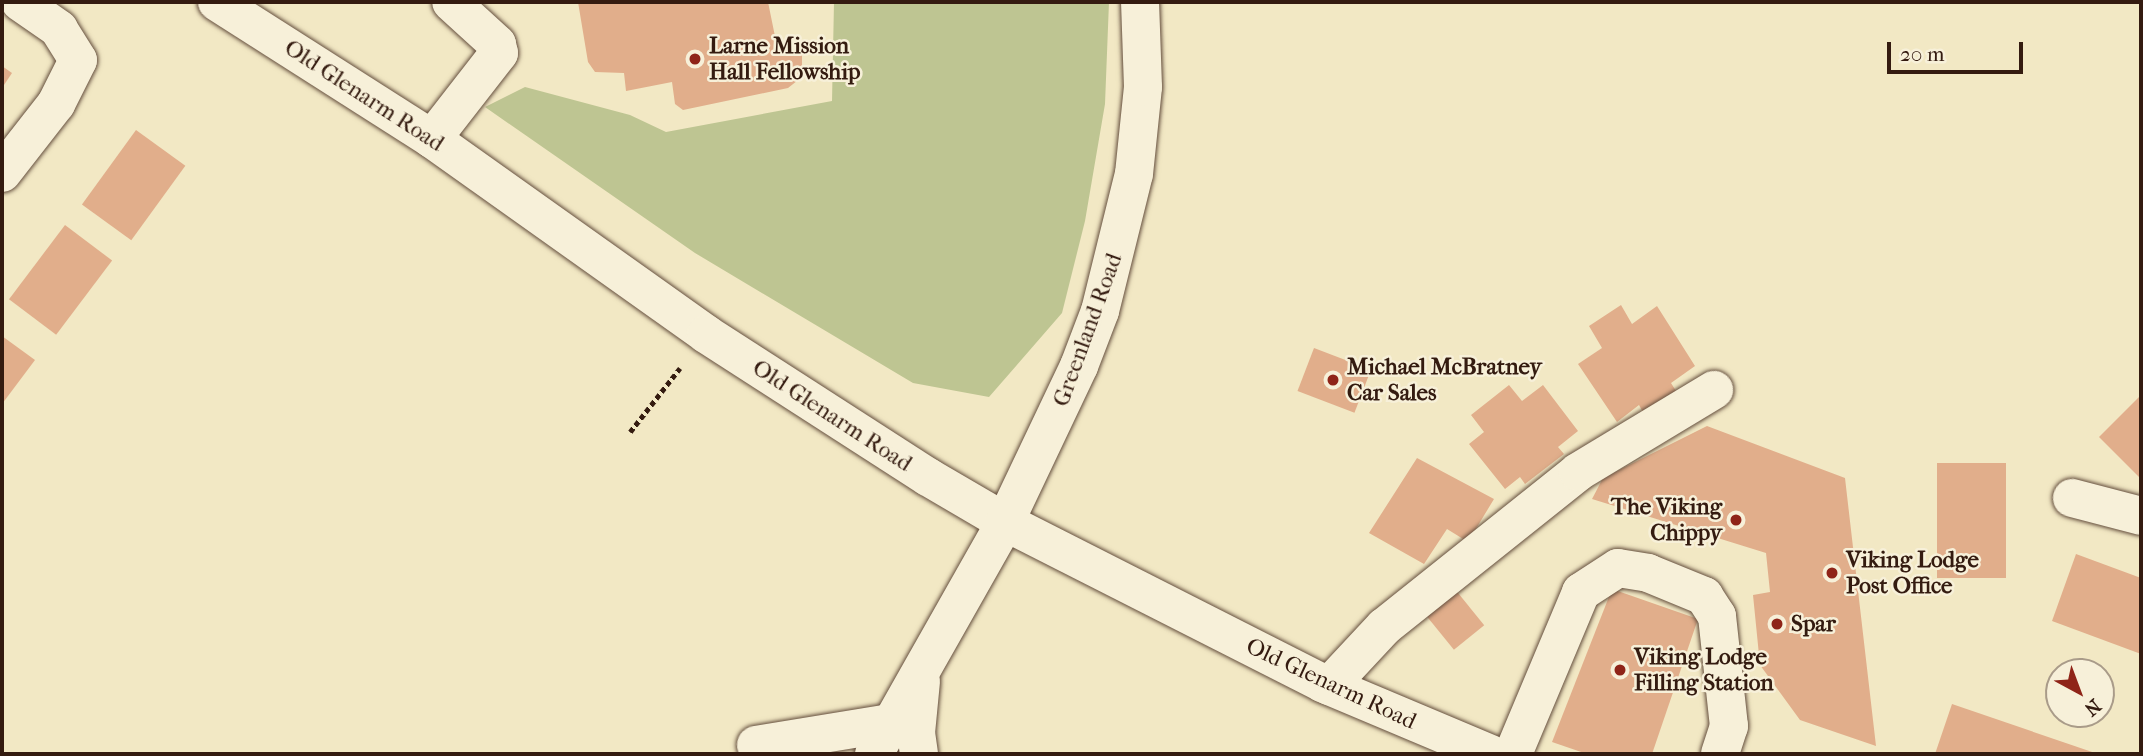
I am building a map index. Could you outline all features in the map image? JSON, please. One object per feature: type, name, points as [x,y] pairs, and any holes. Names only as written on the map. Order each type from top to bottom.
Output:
[{"type":"street","points":[[2,173],[56,104],[78,60],[59,29],[20,2]]},
{"type":"street","name":"Old Glenarm Road","points":[[217,2],[432,139],[706,334],[1006,522],[1329,686],[1491,754]]},
{"type":"street","points":[[432,139],[499,53],[497,44],[451,2]]},
{"type":"street","name":"Greenland Road","points":[[883,739],[1006,522],[1079,366],[1117,256],[1134,174],[1143,87],[1140,2]]},
{"type":"street","points":[[1329,686],[1384,627],[1578,472],[1714,390]]},
{"type":"street","points":[[2072,498],[2141,516]]},
{"type":"street","points":[[1513,754],[1581,592],[1618,568],[1648,573],[1704,596],[1717,616],[1728,726],[1720,754]]},
{"type":"street","points":[[919,754],[916,733],[923,665]]},
{"type":"street","points":[[756,745],[883,739]]},
{"type":"path","points":[[631,432],[706,334]]},
{"type":"green space","points":[[834,2],[1109,2],[1105,104],[1085,221],[1062,313],[989,397],[913,383],[695,253],[485,107],[525,87],[630,115],[666,132],[832,101]]},
{"type":"building","name":"Larne Mission Hall Fellowship","points":[[578,2],[768,2],[779,56],[802,55],[802,77],[788,88],[683,110],[675,104],[672,82],[626,91],[624,73],[595,72],[588,62]]},
{"type":"building","points":[[2,66],[12,73],[2,88]]},
{"type":"building","points":[[136,130],[185,166],[131,240],[82,204]]},
{"type":"building","points":[[65,225],[112,261],[56,335],[9,299]]},
{"type":"building","points":[[1621,305],[1632,324],[1657,306],[1695,366],[1671,383],[1676,391],[1644,414],[1639,405],[1617,422],[1578,364],[1602,348],[1589,326]]},
{"type":"building","points":[[2,336],[35,360],[2,404]]},
{"type":"building","name":"Michael McBratney Car Sales","points":[[1314,348],[1371,370],[1354,413],[1298,391]]},
{"type":"building","points":[[1509,385],[1522,401],[1543,385],[1578,431],[1558,447],[1564,454],[1525,484],[1520,477],[1505,489],[1469,444],[1484,432],[1471,415]]},
{"type":"building","points":[[2141,397],[2141,479],[2099,437]]},
{"type":"building","points":[[1707,426],[1845,478],[1876,746],[1800,720],[1760,665],[1753,595],[1770,592],[1766,553],[1592,499],[1603,478]]},
{"type":"building","points":[[1417,458],[1494,499],[1468,542],[1447,529],[1424,564],[1369,533]]},
{"type":"building","points":[[1937,463],[2006,463],[2006,578],[1937,578]]},
{"type":"building","points":[[2076,554],[2141,578],[2141,654],[2052,621]]},
{"type":"building","points":[[1454,588],[1484,625],[1454,650],[1424,613]]},
{"type":"building","points":[[1612,589],[1698,619],[1652,754],[1587,754],[1552,742]]},
{"type":"building","points":[[1952,704],[2098,754],[1935,754]]},
{"type":"place","name":"Larne Mission Hall Fellowship","points":[[695,59]]},
{"type":"place","name":"Michael McBratney Car Sales","points":[[1333,380]]},
{"type":"place","name":"The Viking Chippy","points":[[1736,520]]},
{"type":"place","name":"Viking Lodge Post Office","points":[[1832,573]]},
{"type":"place","name":"Spar","points":[[1777,624]]},
{"type":"place","name":"Viking Lodge Filling Station","points":[[1620,670]]}]
